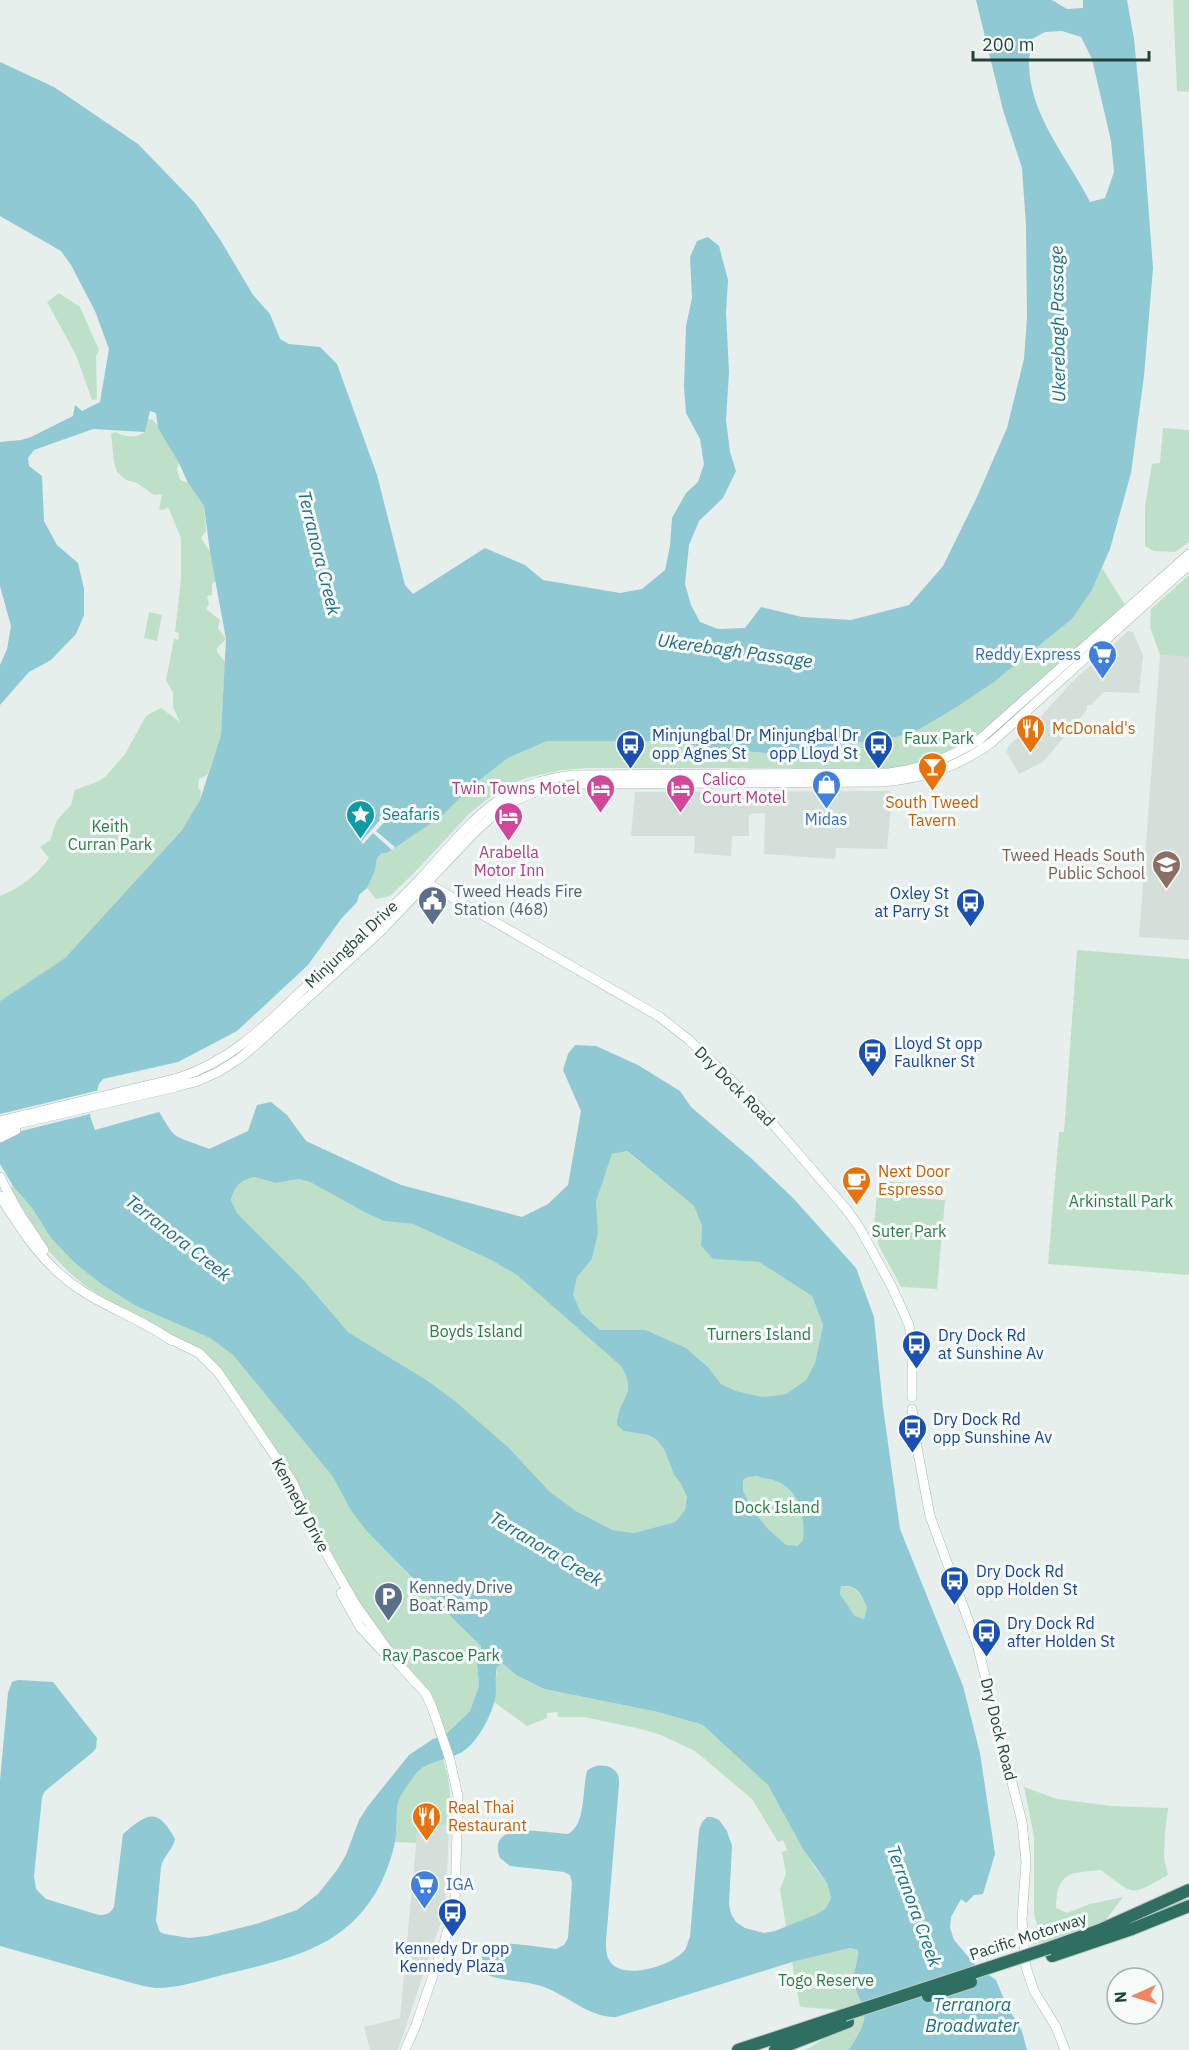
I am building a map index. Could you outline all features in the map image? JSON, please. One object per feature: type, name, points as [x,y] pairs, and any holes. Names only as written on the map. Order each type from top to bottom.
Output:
[{"type":"highway","name":"Pacific Motorway","points":[[1051,1952],[1189,1890]]},
{"type":"highway","name":"Pacific Motorway","points":[[738,2050],[757,2047],[1051,1952],[1132,1929],[1189,1905]]},
{"type":"highway","points":[[775,2050],[846,2019]]},
{"type":"highway","points":[[730,2050],[757,2047]]},
{"type":"street","name":"Minjungbal Drive","points":[[0,1121],[198,1081],[240,1058],[380,932],[472,820],[509,793],[537,781],[592,774],[882,773],[914,769],[949,757],[979,740],[1189,554]]},
{"type":"street","name":"Minjungbal Drive","points":[[423,882],[490,818],[514,801],[549,788],[582,784],[882,782],[937,773],[957,764],[991,743],[1189,565]]},
{"type":"street","name":"Dry Dock Road","points":[[423,882],[660,1017],[689,1040],[757,1106],[846,1209],[859,1227],[892,1287],[910,1332],[912,1397],[918,1403],[917,1407],[912,1408],[915,1437],[931,1521],[976,1644],[1022,1822],[1026,1861],[1022,1928],[1026,1967],[1034,1991],[1056,2027],[1065,2050]]},
{"type":"street","name":"Minjungbal Drive","points":[[0,1128],[115,1097]]},
{"type":"street","points":[[0,1138],[12,1131],[98,1110],[115,1097]]},
{"type":"street","points":[[0,1177],[3,1187]]},
{"type":"street","name":"Kennedy Drive","points":[[3,1187],[47,1255],[107,1304]]},
{"type":"street","name":"Kennedy Drive","points":[[2,1200],[30,1242],[51,1266],[79,1289],[196,1354],[210,1366],[270,1455],[355,1619],[366,1634],[395,1660],[426,1694],[450,1760],[459,1803],[454,1902],[445,1940],[405,2050]]},
{"type":"street","name":"Kennedy Drive","points":[[168,1338],[200,1353],[218,1372],[292,1481],[319,1541],[348,1593],[395,1660]]},
{"type":"street","points":[[348,1593],[355,1611],[367,1630],[366,1634]]},
{"type":"street","name":"Kennedy Drive","points":[[411,2050],[416,2025]]},
{"type":"shaded area","points":[[1128,631],[1133,632],[1143,655],[1139,693],[1104,692],[1091,705],[1087,705],[1087,710],[1043,762],[1019,774],[1007,753],[1008,746],[1033,725],[1071,683]]},
{"type":"shaded area","points":[[1160,655],[1189,657],[1189,940],[1139,937]]},
{"type":"shaded area","points":[[890,791],[892,794],[887,849],[836,848],[835,859],[764,854],[765,813],[749,814],[749,836],[732,836],[731,856],[694,853],[695,836],[631,836],[635,792]]},
{"type":"shaded area","points":[[418,1823],[449,1826],[446,1896],[442,1919],[398,2050],[370,2050],[364,2027],[400,2018]]},
{"type":"green space","points":[[1173,0],[1189,0],[1189,92],[1177,91]]},
{"type":"green space","points":[[59,293],[80,307],[99,350],[96,356],[97,399],[92,400],[76,355],[47,302]]},
{"type":"green space","name":"Keith Curran Park","points":[[148,419],[153,420],[157,425],[179,463],[177,469],[180,480],[188,483],[204,506],[206,531],[201,538],[210,552],[216,581],[212,584],[212,595],[207,596],[209,604],[206,609],[220,620],[218,628],[226,639],[217,648],[217,652],[225,662],[221,735],[207,775],[199,779],[200,800],[182,830],[65,958],[0,1001],[0,896],[27,881],[49,858],[40,847],[50,840],[57,820],[71,805],[75,790],[106,776],[125,754],[146,716],[161,708],[180,722],[173,707],[173,693],[166,680],[174,639],[178,640],[179,633],[175,632],[181,579],[181,538],[168,507],[163,510],[159,509],[162,495],[154,495],[137,483],[126,480],[117,472],[114,463],[111,434],[115,432],[138,436],[145,432]]},
{"type":"green space","points":[[1163,428],[1189,430],[1189,542],[1175,552],[1154,551],[1145,546],[1145,506],[1152,464],[1160,463]]},
{"type":"green space","name":"Faux Park","points":[[1102,568],[1125,605],[978,735],[945,756],[902,768],[587,768],[562,770],[526,778],[500,789],[470,813],[390,896],[376,899],[367,888],[375,871],[377,858],[382,853],[388,853],[442,816],[472,786],[508,758],[547,741],[665,741],[717,749],[767,753],[896,737],[918,730],[994,682],[1072,619],[1092,590]]},
{"type":"green space","points":[[1189,575],[1189,657],[1160,655],[1150,627],[1151,609]]},
{"type":"green space","points":[[149,612],[162,615],[157,641],[144,638]]},
{"type":"green space","name":"Arkinstall Park","points":[[1077,950],[1189,959],[1189,1275],[1048,1264],[1059,1132],[1064,1132]]},
{"type":"green space","name":"Turners Island","points":[[626,1151],[694,1206],[702,1226],[701,1246],[713,1259],[759,1262],[812,1296],[823,1325],[815,1363],[806,1380],[786,1394],[763,1397],[736,1391],[721,1384],[708,1367],[686,1348],[646,1330],[600,1330],[581,1313],[573,1296],[576,1277],[592,1259],[598,1233],[595,1201],[612,1154]]},
{"type":"green space","name":"Boyds Island","points":[[254,1177],[276,1183],[299,1179],[310,1182],[368,1214],[384,1221],[413,1224],[491,1260],[517,1275],[621,1366],[627,1380],[628,1391],[617,1416],[624,1431],[648,1435],[656,1439],[664,1449],[674,1475],[687,1497],[685,1510],[675,1522],[634,1533],[614,1530],[576,1511],[549,1491],[509,1448],[428,1381],[348,1332],[302,1278],[237,1213],[231,1200],[234,1191],[241,1182]]},
{"type":"green space","name":"Suter Park","points":[[878,1181],[914,1183],[912,1198],[945,1200],[937,1289],[901,1287],[879,1246],[874,1227]]},
{"type":"green space","name":"Ray Pascoe Park","points":[[13,1186],[32,1208],[51,1238],[136,1306],[210,1338],[233,1355],[333,1477],[350,1509],[405,1571],[481,1645],[477,1662],[479,1686],[470,1711],[445,1735],[435,1704],[385,1645],[340,1569],[289,1469],[215,1362],[203,1352],[108,1301],[73,1276],[40,1238],[14,1196],[10,1188]]},
{"type":"green space","name":"Dock Island","points":[[757,1476],[780,1482],[793,1493],[797,1500],[802,1515],[803,1540],[797,1546],[786,1546],[752,1509],[743,1491],[743,1480]]},
{"type":"green space","points":[[841,1586],[851,1587],[860,1594],[867,1607],[864,1619],[855,1616],[840,1594]]},
{"type":"green space","points":[[502,1663],[516,1675],[544,1689],[658,1712],[703,1725],[768,1785],[815,1868],[827,1883],[831,1898],[826,1908],[786,1927],[780,1889],[786,1874],[782,1852],[787,1850],[783,1840],[778,1842],[752,1799],[695,1751],[661,1735],[641,1729],[584,1717],[558,1717],[557,1712],[547,1713],[547,1718],[527,1726],[494,1702],[497,1667]]},
{"type":"green space","points":[[443,1759],[450,1792],[448,1826],[418,1823],[416,1843],[395,1842],[398,1804],[404,1788],[414,1775],[435,1761]]},
{"type":"green space","points":[[1024,1787],[1057,1799],[1112,1806],[1168,1808],[1164,1858],[1168,1875],[1139,1890],[1128,1889],[1101,1870],[1067,1876],[1059,1887],[1056,1908],[1067,1913],[1090,1904],[1123,1897],[1105,1921],[1031,1945],[1037,1924],[1034,1914],[1034,1836]]},
{"type":"green space","name":"Togo Reserve","points":[[850,1948],[858,1950],[854,1979],[855,1989],[864,2011],[861,2028],[849,2050],[802,2050],[833,2033],[842,2010],[800,2007],[792,1962]]},
{"type":"water","points":[[976,0],[1052,0],[1067,9],[1083,8],[1083,0],[1127,0],[1134,39],[1153,268],[1144,376],[1131,473],[1110,549],[1092,590],[1072,619],[994,682],[957,707],[918,730],[896,737],[767,753],[717,749],[665,741],[547,741],[508,758],[472,786],[442,816],[377,858],[375,871],[367,888],[359,895],[357,902],[341,919],[308,965],[237,1031],[178,1062],[103,1079],[99,1084],[90,1116],[95,1130],[159,1112],[169,1129],[176,1135],[209,1149],[248,1131],[257,1105],[271,1102],[287,1115],[306,1141],[401,1185],[522,1217],[548,1204],[568,1185],[581,1111],[563,1070],[568,1054],[575,1045],[596,1046],[638,1065],[680,1091],[691,1107],[752,1159],[793,1198],[856,1268],[874,1317],[883,1407],[900,1529],[963,1686],[980,1753],[995,1854],[983,1894],[974,1895],[966,1903],[961,1899],[951,1917],[950,1928],[954,1940],[976,1966],[996,1980],[1006,2004],[1022,2031],[1027,2050],[849,2050],[861,2029],[864,2017],[863,2006],[854,1983],[858,1950],[850,1948],[792,1962],[616,2017],[597,2014],[544,1987],[485,1974],[482,1963],[483,1954],[490,1945],[512,1944],[556,1949],[564,1945],[568,1938],[572,1883],[570,1875],[564,1872],[510,1866],[500,1858],[498,1846],[501,1838],[521,1831],[568,1834],[578,1823],[587,1771],[594,1767],[608,1766],[616,1771],[619,1779],[606,1941],[608,1958],[615,1967],[635,1971],[647,1969],[669,1961],[685,1950],[690,1937],[699,1830],[707,1817],[719,1820],[727,1831],[732,1846],[729,1904],[736,1922],[745,1928],[764,1933],[775,1931],[817,1914],[826,1908],[831,1898],[827,1883],[803,1849],[768,1785],[703,1725],[658,1712],[544,1689],[516,1675],[502,1663],[497,1667],[494,1703],[480,1732],[470,1745],[458,1754],[427,1765],[417,1773],[402,1794],[398,1803],[394,1847],[381,1883],[368,1905],[335,1936],[316,1947],[273,1962],[191,1983],[155,1988],[0,1946],[0,1781],[8,1693],[12,1682],[18,1680],[53,1682],[97,1738],[93,1752],[45,1791],[42,1797],[34,1876],[36,1889],[46,1899],[99,1915],[108,1914],[114,1907],[123,1834],[145,1818],[157,1818],[169,1828],[175,1839],[161,1867],[156,1921],[160,1932],[189,1938],[256,1924],[297,1910],[318,1894],[346,1855],[359,1820],[368,1806],[409,1755],[433,1739],[445,1735],[470,1711],[479,1686],[477,1662],[481,1646],[365,1529],[350,1509],[333,1477],[233,1355],[210,1338],[136,1306],[100,1283],[74,1262],[51,1238],[0,1164],[0,1001],[65,958],[182,830],[200,800],[221,735],[226,639],[204,506],[188,483],[158,428],[156,413],[150,411],[145,432],[93,429],[34,450],[28,458],[29,466],[42,476],[44,521],[57,545],[78,563],[84,589],[84,615],[76,634],[51,660],[29,672],[0,705],[0,665],[7,649],[11,626],[0,586],[0,442],[31,437],[73,416],[75,405],[82,411],[100,402],[109,349],[95,311],[61,251],[0,216],[0,62],[54,87],[138,144],[195,203],[253,295],[270,314],[280,339],[289,344],[320,347],[337,364],[377,475],[405,585],[413,594],[485,548],[525,565],[543,580],[620,593],[642,589],[665,570],[672,518],[686,493],[698,482],[704,464],[700,439],[686,413],[684,387],[686,326],[692,298],[690,257],[697,241],[708,237],[719,246],[728,280],[726,312],[729,372],[726,420],[730,452],[736,471],[723,498],[699,521],[689,545],[685,584],[691,605],[700,622],[718,629],[745,628],[761,607],[802,617],[851,620],[909,605],[943,566],[977,497],[1007,428],[1024,359],[1027,318],[1026,225],[1022,168],[1003,110]],"holes":[[[1062,31],[1081,37],[1092,59],[1111,141],[1114,172],[1105,198],[1090,202],[1051,136],[1035,100],[1029,63],[1032,39],[1045,32]],[[627,1151],[694,1206],[702,1226],[701,1246],[713,1259],[759,1262],[812,1296],[823,1325],[815,1363],[806,1380],[786,1394],[763,1397],[736,1391],[721,1384],[708,1367],[686,1348],[646,1330],[600,1330],[581,1313],[573,1295],[577,1277],[592,1259],[598,1233],[596,1201],[612,1154]],[[254,1177],[276,1183],[299,1179],[310,1182],[368,1214],[384,1221],[413,1224],[491,1260],[517,1275],[621,1366],[626,1376],[628,1391],[620,1409],[617,1425],[624,1431],[648,1435],[656,1439],[664,1449],[674,1475],[687,1497],[685,1510],[675,1522],[634,1533],[613,1530],[576,1511],[549,1491],[509,1448],[456,1402],[428,1381],[348,1332],[302,1278],[237,1213],[231,1200],[238,1185]],[[757,1476],[774,1480],[792,1493],[800,1507],[803,1524],[803,1540],[797,1546],[786,1545],[768,1529],[752,1509],[743,1491],[743,1480]],[[841,1586],[855,1589],[867,1607],[864,1619],[855,1616],[840,1594]]]},
{"type":"pier","points":[[386,813],[390,816],[376,831],[395,847],[392,850],[373,833],[363,844],[361,842]]},
{"type":"pier","points":[[100,1090],[94,1113],[13,1133],[0,1143],[0,1114]]},
{"type":"place","name":"Reddy Express","points":[[1102,680]]},
{"type":"place","name":"McDonald's","points":[[1031,754]]},
{"type":"place","name":"Minjungbal Dr opp Agnes St","points":[[631,770]]},
{"type":"place","name":"Minjungbal Dr opp Lloyd St","points":[[879,770]]},
{"type":"place","name":"South Tweed Tavern","points":[[932,792]]},
{"type":"place","name":"Midas","points":[[826,810]]},
{"type":"place","name":"Twin Towns Motel","points":[[601,814]]},
{"type":"place","name":"Calico Court Motel","points":[[681,814]]},
{"type":"place","name":"Seafaris","points":[[361,840]]},
{"type":"place","name":"Arabella Motor Inn","points":[[509,842]]},
{"type":"place","name":"Tweed Heads South Public School","points":[[1166,890]]},
{"type":"place","name":"Tweed Heads Fire Station (468)","points":[[433,926]]},
{"type":"place","name":"Oxley St at Parry St","points":[[970,928]]},
{"type":"place","name":"Lloyd St opp Faulkner St","points":[[873,1078]]},
{"type":"place","name":"Next Door Espresso","points":[[857,1206]]},
{"type":"place","name":"Dry Dock Rd at Sunshine Av","points":[[917,1370]]},
{"type":"place","name":"Dry Dock Rd opp Sunshine Av","points":[[912,1454]]},
{"type":"place","name":"Dry Dock Rd opp Holden St","points":[[955,1606]]},
{"type":"place","name":"Kennedy Drive Boat Ramp","points":[[388,1622]]},
{"type":"place","name":"Dry Dock Rd after Holden St","points":[[986,1658]]},
{"type":"place","name":"Real Thai Restaurant","points":[[427,1842]]},
{"type":"place","name":"IGA","points":[[425,1910]]},
{"type":"place","name":"Kennedy Dr opp Kennedy Plaza","points":[[452,1938]]},
{"type":"water label","name":"Ukerebagh Passage","points":[[1058,324]]},
{"type":"water label","name":"Terranora Creek","points":[[319,553]]},
{"type":"water label","name":"Ukerebagh Passage","points":[[735,651]]},
{"type":"water label","name":"Terranora Creek","points":[[178,1238]]},
{"type":"water label","name":"Terranora Creek","points":[[546,1549]]},
{"type":"water label","name":"Terranora Creek","points":[[914,1906]]},
{"type":"water label","name":"Terranora Broadwater","points":[[972,2015]]}]
